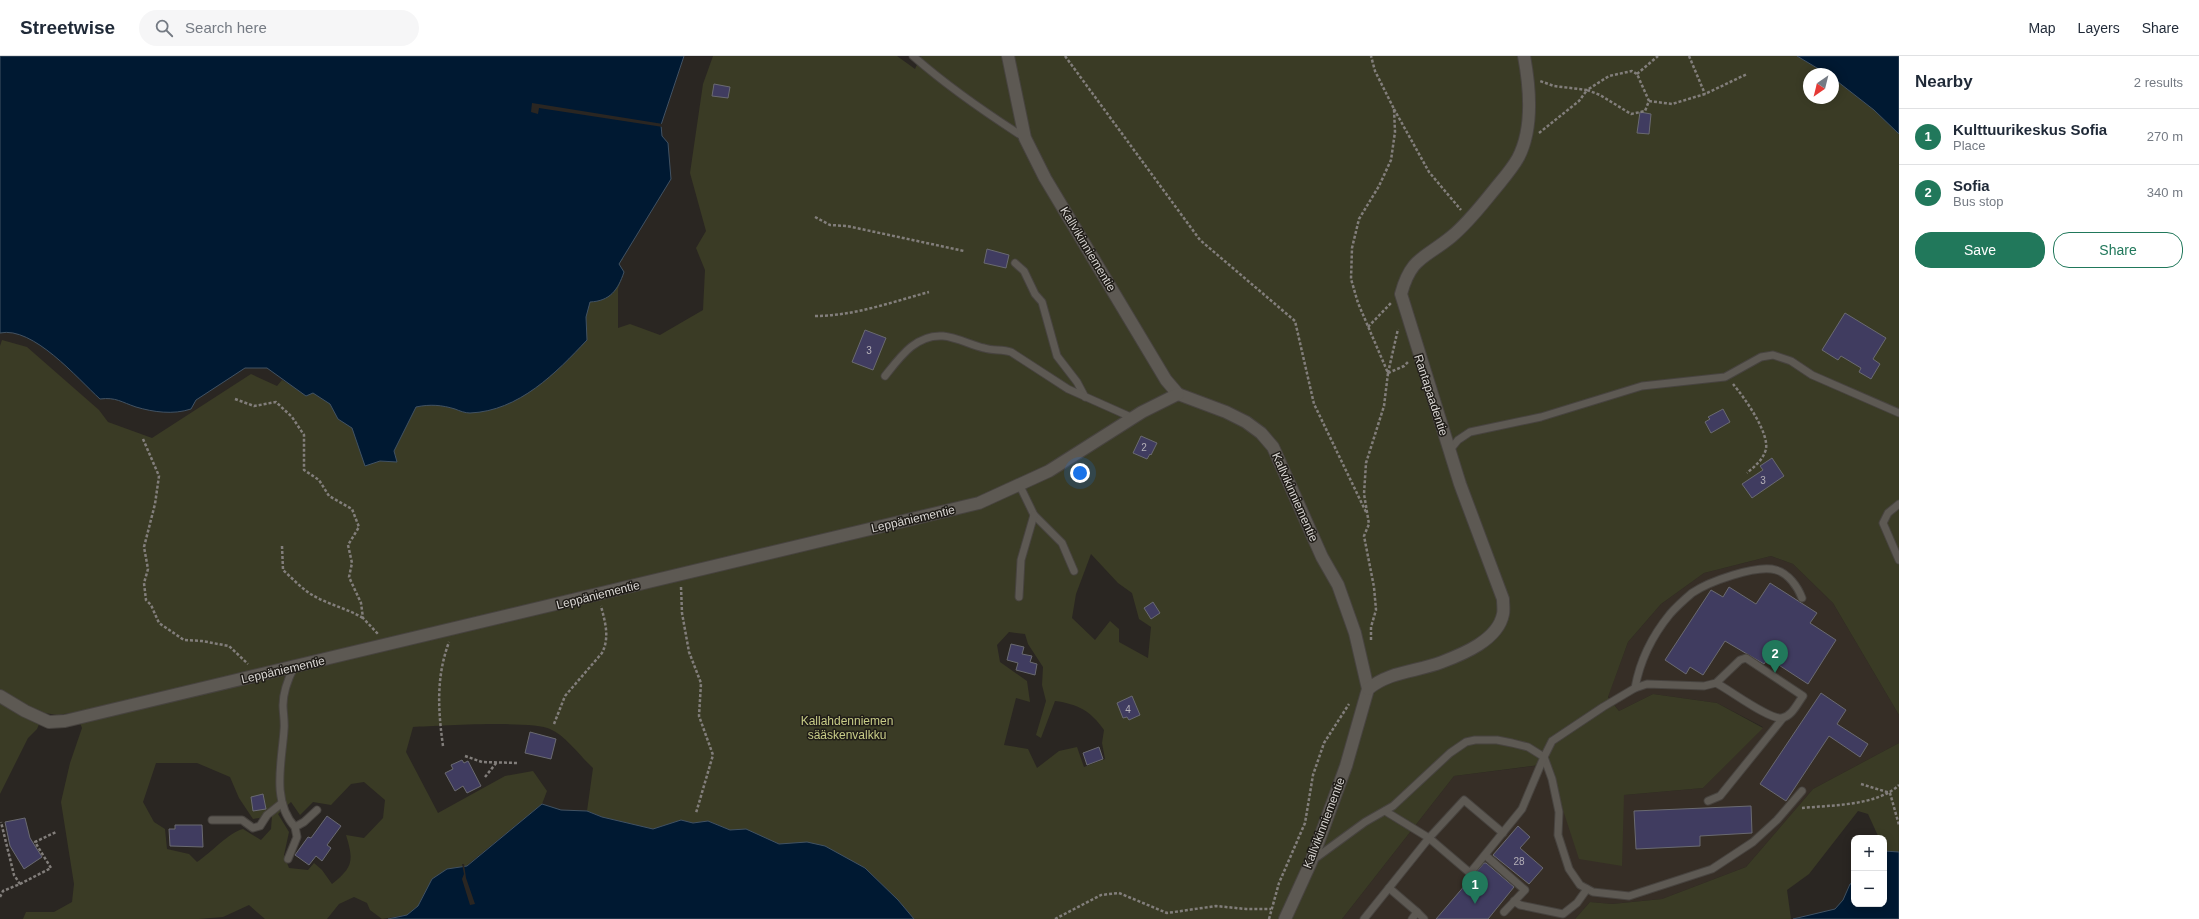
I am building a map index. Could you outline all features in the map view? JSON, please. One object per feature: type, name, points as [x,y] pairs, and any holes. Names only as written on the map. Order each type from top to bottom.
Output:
[{"type":"street","name":"Kallvikinniementie","points":[[1008,56],[1026,138],[1045,178],[1166,380],[1178,394],[1226,412],[1246,422],[1261,433],[1273,447],[1322,558],[1338,585],[1355,633],[1368,689],[1346,766],[1311,862],[1288,914]]},
{"type":"street","points":[[1400,294],[1405,277],[1419,258],[1441,245],[1470,221],[1518,158],[1528,124],[1528,77],[1524,56]]},
{"type":"street","name":"Rantapaadentie","points":[[1368,689],[1378,680],[1401,672],[1442,662],[1472,648],[1487,639],[1497,627],[1503,615],[1503,599],[1449,451],[1400,294]]},
{"type":"street","name":"Leppäniementie","points":[[0,696],[25,711],[49,722],[64,722],[388,644],[454,630],[980,503],[1049,471],[1133,418],[1178,394]]},
{"type":"lane","points":[[913,56],[979,108],[1026,138]]},
{"type":"lane","points":[[1015,263],[1024,272],[1035,294],[1042,302],[1057,356],[1077,382],[1085,397]]},
{"type":"lane","points":[[885,376],[900,356],[913,345],[927,337],[943,336],[987,349],[1003,349],[1011,352],[1046,376],[1085,397],[1133,418]]},
{"type":"lane","points":[[1449,451],[1458,440],[1470,432],[1541,417],[1642,386],[1725,377],[1761,357],[1773,355],[1792,361],[1812,375],[1899,413]]},
{"type":"lane","points":[[1019,484],[1034,515],[1062,543],[1074,572]]},
{"type":"lane","points":[[1899,504],[1888,513],[1883,523],[1899,560]]},
{"type":"lane","points":[[1019,597],[1021,560],[1034,515]]},
{"type":"lane","points":[[1635,688],[1638,671],[1650,642],[1670,614],[1692,593],[1718,580],[1761,569],[1777,570],[1797,586],[1802,598]]},
{"type":"lane","points":[[1385,811],[1429,838],[1470,873],[1522,809],[1552,741],[1603,707],[1635,688],[1647,684],[1704,686],[1716,683],[1740,660],[1746,658],[1803,696],[1790,714],[1783,718],[1720,796],[1708,801]]},
{"type":"lane","points":[[288,859],[297,836],[295,827],[288,820],[282,803],[281,760],[285,728],[283,704],[287,680],[294,667]]},
{"type":"lane","points":[[1716,683],[1776,718],[1783,718]]},
{"type":"lane","points":[[1311,862],[1365,822],[1385,811],[1450,753],[1466,742],[1497,740],[1528,747],[1544,757],[1552,779],[1559,812],[1558,835],[1569,869],[1580,885],[1593,892],[1630,896],[1712,869],[1752,842],[1802,791]]},
{"type":"lane","points":[[1364,919],[1429,838],[1464,800],[1503,833]]},
{"type":"lane","points":[[212,820],[242,820],[253,828],[260,826],[267,815],[282,803]]},
{"type":"lane","points":[[295,827],[304,822],[317,810]]},
{"type":"lane","points":[[1485,855],[1525,890],[1504,912]]},
{"type":"lane","points":[[1389,888],[1424,919]]},
{"type":"lane","points":[[1514,901],[1520,905],[1563,914],[1577,903],[1587,889]]},
{"type":"lane","points":[[1412,919],[1417,912]]},
{"type":"path","points":[[1065,56],[1200,240],[1295,321],[1314,404],[1368,514]]},
{"type":"path","points":[[1371,56],[1375,71],[1429,172],[1470,221]]},
{"type":"path","points":[[1637,74],[1658,56]]},
{"type":"path","points":[[1688,56],[1705,94]]},
{"type":"path","points":[[1522,144],[1579,101],[1587,90],[1609,76],[1628,71],[1637,74],[1649,101],[1645,111],[1631,114],[1600,95],[1587,90],[1554,86],[1528,77]]},
{"type":"path","points":[[1649,101],[1672,104],[1705,94],[1747,74]]},
{"type":"path","points":[[1388,373],[1358,303],[1351,279],[1352,248],[1359,219],[1379,186],[1391,160],[1395,132],[1394,109]]},
{"type":"path","points":[[815,217],[830,225],[847,226],[964,251]]},
{"type":"path","points":[[815,316],[832,316],[882,306],[929,292]]},
{"type":"path","points":[[1368,327],[1400,294]]},
{"type":"path","points":[[1370,641],[1371,627],[1376,610],[1374,587],[1364,536],[1369,524],[1364,494],[1366,463],[1384,406],[1388,373],[1404,309]]},
{"type":"path","points":[[1388,373],[1404,366],[1418,352]]},
{"type":"path","points":[[1725,377],[1744,398],[1762,428],[1766,448],[1760,461],[1747,473]]},
{"type":"path","points":[[235,399],[254,406],[276,402],[292,417],[304,435],[304,470],[319,480],[329,496],[352,510],[359,527],[348,545],[352,563],[349,577],[361,603],[363,618]]},
{"type":"path","points":[[143,439],[159,476],[155,504],[144,548],[148,569],[144,583],[146,600],[151,605],[159,623],[184,640],[202,641],[229,646],[260,675]]},
{"type":"path","points":[[282,546],[283,570],[313,595],[352,611],[363,618],[388,644]]},
{"type":"path","points":[[685,574],[680,591],[682,613],[690,652],[701,683],[699,716],[713,755],[709,774],[699,799],[696,813]]},
{"type":"path","points":[[554,724],[565,696],[602,653],[607,644],[607,630],[598,594]]},
{"type":"path","points":[[443,746],[438,712],[439,677],[454,630]]},
{"type":"path","points":[[1269,919],[1279,883],[1305,823],[1313,775],[1324,743],[1350,703]]},
{"type":"path","points":[[465,756],[482,762],[518,763]]},
{"type":"path","points":[[485,777],[497,762]]},
{"type":"path","points":[[1861,784],[1890,793]]},
{"type":"path","points":[[1785,810],[1876,799],[1890,793],[1899,785]]},
{"type":"path","points":[[1890,793],[1899,825]]},
{"type":"path","points":[[1,822],[14,875],[20,884]]},
{"type":"path","points":[[0,897],[4,891],[51,868],[35,842],[56,832]]},
{"type":"path","points":[[1055,919],[1101,895],[1119,893],[1167,913],[1216,906],[1246,909],[1272,909],[1288,914]]},
{"type":"shaded area","points":[[1771,556],[1793,564],[1833,603],[1899,715],[1899,743],[1813,789],[1746,867],[1662,899],[1612,904],[1590,902],[1575,919],[1342,919],[1454,776],[1549,764],[1624,795],[1703,788],[1763,727],[1717,703],[1653,694],[1619,711],[1608,696],[1628,642],[1661,604],[1704,573]]},
{"type":"green space","name":"Kallahdenniemen sääskenvalkku","points":[[713,56],[897,56],[915,69],[921,56],[1797,56],[1817,68],[1803,68],[1803,104],[1839,104],[1839,83],[1874,110],[1899,134],[1899,715],[1833,603],[1793,564],[1771,556],[1704,573],[1661,604],[1628,642],[1608,697],[1619,711],[1653,694],[1717,703],[1763,728],[1703,788],[1624,795],[1622,866],[1579,859],[1548,764],[1454,776],[1342,919],[914,919],[898,900],[865,868],[827,848],[784,845],[730,830],[708,821],[693,823],[681,820],[653,829],[602,817],[587,811],[593,768],[562,736],[556,732],[541,726],[506,724],[463,725],[413,727],[406,752],[438,813],[505,776],[533,771],[547,791],[542,804],[466,866],[447,869],[432,879],[418,906],[407,915],[382,919],[370,910],[367,903],[354,897],[339,904],[327,919],[265,919],[249,905],[223,917],[199,919],[23,919],[26,912],[54,912],[72,902],[74,884],[61,802],[70,763],[82,728],[76,712],[58,715],[44,713],[37,729],[28,738],[0,794],[0,346],[2,340],[27,347],[99,410],[108,422],[152,438],[251,374],[277,386],[282,380],[298,389],[593,238],[623,259],[619,264],[624,272],[618,289],[618,328],[630,324],[660,335],[703,310],[705,270],[696,248],[706,231],[690,173],[703,84]],"holes":[[[1091,554],[1118,583],[1132,593],[1139,619],[1151,627],[1148,658],[1119,642],[1119,629],[1110,621],[1095,640],[1072,618],[1076,594]],[[1009,632],[1025,634],[1028,644],[1043,667],[1042,685],[1046,701],[1036,735],[1041,738],[1055,701],[1077,706],[1089,713],[1104,730],[1102,743],[1105,759],[1084,767],[1077,747],[1059,751],[1037,768],[1028,749],[1004,745],[1016,698],[1030,702],[1027,681],[1000,662],[997,645]],[[156,763],[197,763],[230,777],[239,798],[253,819],[272,816],[271,829],[261,840],[243,829],[238,831],[226,838],[197,862],[189,854],[167,849],[165,829],[154,822],[143,802]],[[364,782],[385,800],[383,818],[364,838],[346,835],[351,857],[348,868],[344,873],[332,884],[322,870],[314,863],[308,870],[289,868],[284,855],[289,832],[278,814],[291,802],[300,815],[313,802],[331,805],[351,784]]]},
{"type":"green space","points":[[1899,743],[1899,919],[1793,919],[1835,909],[1843,900],[1851,884],[1851,907],[1887,907],[1887,835],[1878,835],[1868,814],[1858,811],[1809,874],[1787,890],[1791,919],[1575,919],[1590,902],[1612,904],[1662,899],[1746,867],[1813,789]]},
{"type":"water","points":[[0,56],[684,56],[661,125],[662,136],[668,143],[671,179],[619,264],[624,272],[616,289],[608,297],[590,302],[586,317],[587,340],[549,377],[520,398],[505,405],[488,411],[470,413],[441,406],[426,405],[416,407],[394,451],[397,462],[380,461],[365,466],[352,428],[338,419],[330,404],[313,393],[306,396],[267,368],[245,368],[196,400],[191,409],[177,412],[156,411],[136,407],[114,399],[100,399],[67,367],[40,345],[26,337],[13,333],[0,333]]},
{"type":"water","points":[[1797,56],[1899,56],[1899,134],[1874,110],[1839,83],[1839,68],[1817,68]]},
{"type":"water","points":[[542,804],[561,810],[587,811],[602,817],[653,829],[681,820],[693,823],[708,821],[730,830],[746,829],[779,844],[807,842],[825,846],[865,868],[898,900],[914,919],[388,919],[407,915],[418,906],[432,879],[447,869],[467,866]]},
{"type":"water","points":[[1887,851],[1899,852],[1899,919],[1793,919],[1835,909],[1843,900],[1850,884],[1851,907],[1887,907]]},
{"type":"pier","points":[[532,103],[663,124],[663,127],[539,108],[538,114],[531,112]]},
{"type":"pier","points":[[462,864],[464,864],[466,878],[475,904],[470,905],[462,879],[464,874]]},
{"type":"building","points":[[714,84],[730,87],[728,98],[712,96]]},
{"type":"building","points":[[1640,112],[1651,114],[1649,134],[1637,133]]},
{"type":"building","points":[[987,249],[1009,255],[1006,268],[984,263]]},
{"type":"building","points":[[1845,313],[1886,338],[1873,359],[1880,364],[1871,379],[1859,372],[1861,368],[1841,356],[1838,360],[1822,350]]},
{"type":"building","points":[[865,330],[886,338],[873,370],[852,362]]},
{"type":"building","points":[[1723,409],[1730,422],[1711,433],[1705,422],[1710,419],[1708,417]]},
{"type":"building","points":[[1141,436],[1157,443],[1151,455],[1150,454],[1147,459],[1133,453]]},
{"type":"building","points":[[1772,458],[1784,476],[1752,498],[1742,484],[1763,470],[1760,466]]},
{"type":"building","points":[[1770,583],[1817,613],[1810,623],[1836,640],[1808,684],[1768,658],[1764,664],[1725,641],[1703,675],[1690,667],[1686,674],[1665,660],[1711,590],[1723,597],[1729,587],[1756,604]]},
{"type":"building","points":[[1153,602],[1160,613],[1151,619],[1144,608]]},
{"type":"building","points":[[1011,644],[1024,647],[1022,654],[1032,656],[1030,662],[1037,664],[1035,675],[1016,670],[1018,663],[1007,660]]},
{"type":"building","points":[[1821,693],[1846,710],[1837,724],[1868,744],[1860,757],[1829,736],[1786,801],[1760,784]]},
{"type":"building","points":[[1132,696],[1140,715],[1129,720],[1127,717],[1123,718],[1117,703]]},
{"type":"building","points":[[530,732],[556,739],[551,759],[525,753]]},
{"type":"building","points":[[1099,747],[1103,759],[1087,765],[1083,753]]},
{"type":"building","points":[[462,760],[464,763],[468,761],[481,786],[467,793],[463,786],[455,791],[445,773],[453,769],[451,765]]},
{"type":"building","points":[[263,794],[266,809],[253,811],[251,797]]},
{"type":"building","points":[[1751,806],[1752,833],[1700,836],[1700,846],[1636,849],[1634,811]]},
{"type":"building","points":[[327,816],[341,826],[327,845],[331,848],[322,861],[316,856],[309,865],[295,855],[308,837],[311,838]]},
{"type":"building","points":[[25,818],[30,838],[42,857],[24,869],[10,846],[5,822]]},
{"type":"building","points":[[175,825],[202,825],[203,847],[170,846],[169,829],[175,829]]},
{"type":"building","points":[[1518,826],[1530,837],[1520,848],[1543,868],[1529,884],[1493,855]]},
{"type":"building","points":[[1484,863],[1486,863],[1514,887],[1488,919],[1436,919]]},
{"type":"place","name":"Sofia","points":[[1775,673]]},
{"type":"place","name":"Kulttuurikeskus Sofia","points":[[1475,904]]}]
